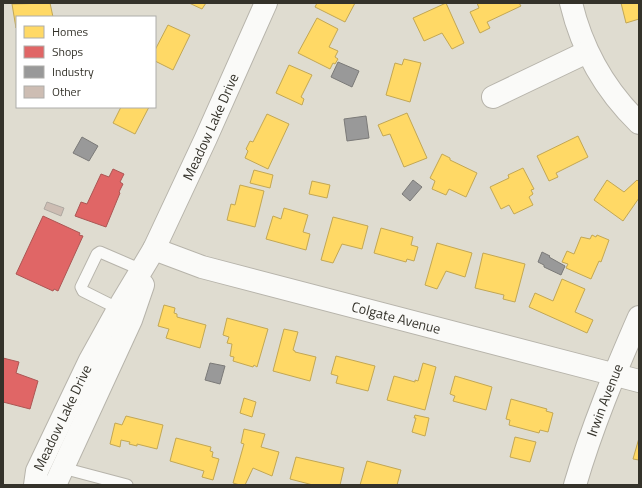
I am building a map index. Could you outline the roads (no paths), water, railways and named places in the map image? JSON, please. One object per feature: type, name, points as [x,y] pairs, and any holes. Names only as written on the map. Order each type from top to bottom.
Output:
[{"type":"street","name":"Meadow Lake Drive","points":[[59,477],[126,311],[206,138],[266,3]]},
{"type":"street","points":[[571,3],[587,52],[604,82],[623,108],[639,123]]},
{"type":"street","points":[[493,97],[587,52]]},
{"type":"street","name":"Colgate Avenue","points":[[154,249],[202,267],[639,381]]},
{"type":"street","name":"Meadow Lake Drive","points":[[35,485],[37,471],[90,360],[126,311]]},
{"type":"street","name":"Irwin Avenue","points":[[575,485],[586,450],[614,374],[639,316]]},
{"type":"lane","points":[[126,311],[83,291],[82,287],[97,254],[100,252],[145,271]]},
{"type":"lane","points":[[41,463],[59,477],[127,485]]}]
